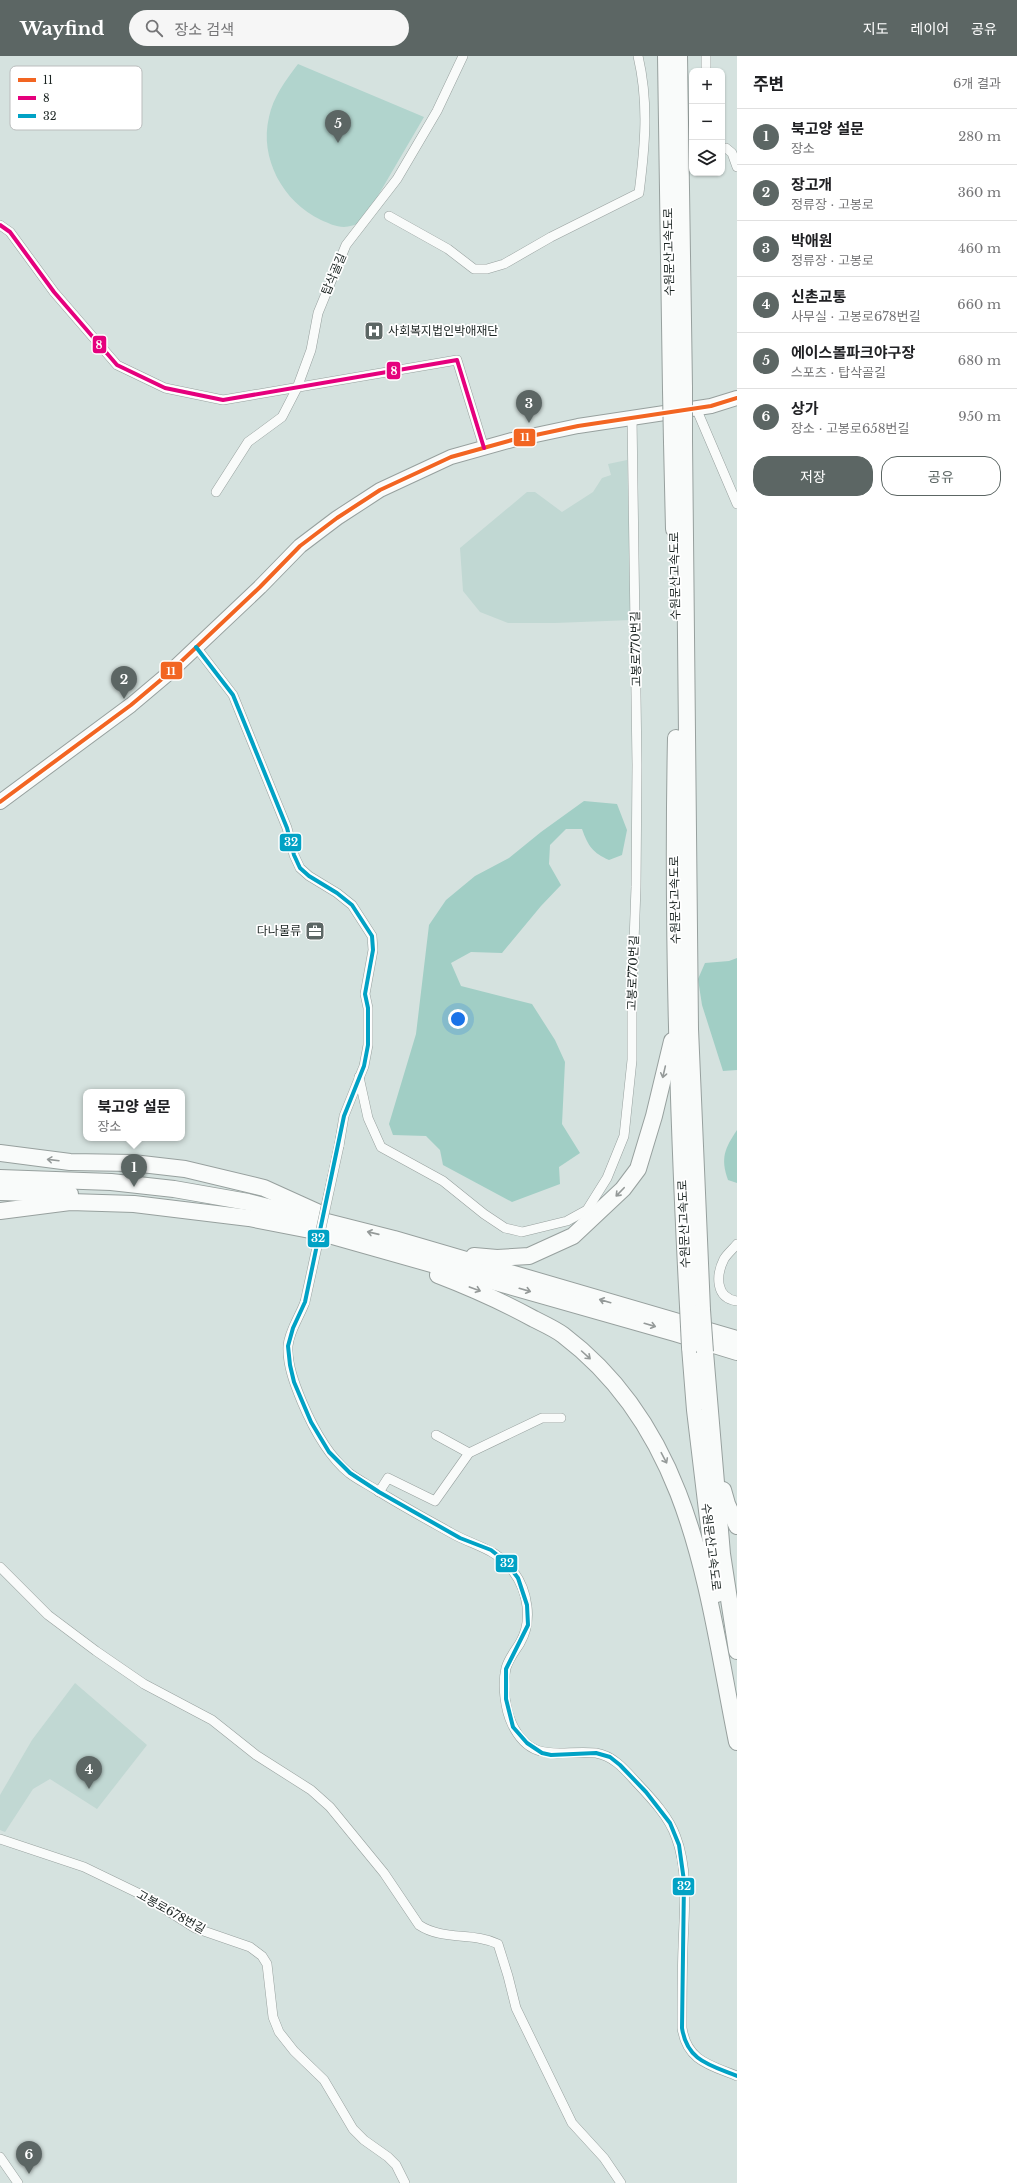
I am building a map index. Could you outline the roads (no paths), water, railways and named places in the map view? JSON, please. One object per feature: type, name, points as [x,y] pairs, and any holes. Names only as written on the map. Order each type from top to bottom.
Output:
[{"type":"highway","name":"수원문산고속도로","points":[[666,56],[678,389]]},
{"type":"highway","name":"수원문산고속도로","points":[[679,56],[677,670],[674,834],[676,1020],[695,1308],[705,1352],[722,1554],[737,1651]]},
{"type":"highway","name":"수원문산고속도로","points":[[678,441],[695,1308],[690,1347],[706,1511],[737,1742]]},
{"type":"highway","points":[[0,1178],[110,1182],[174,1189],[248,1202],[461,1255],[497,1258],[529,1256],[573,1236],[623,1189],[638,1169],[654,1116],[676,1020]]},
{"type":"highway","points":[[0,1153],[73,1162],[134,1163],[185,1169],[264,1188],[347,1227]]},
{"type":"highway","points":[[0,1188],[118,1190],[158,1194],[249,1212],[284,1226]]},
{"type":"highway","points":[[0,1192],[133,1197],[204,1208],[284,1226],[314,1231],[527,1290],[737,1352]]},
{"type":"highway","points":[[0,1211],[70,1202],[134,1204],[248,1218]]},
{"type":"highway","points":[[0,1217],[82,1212],[133,1213],[246,1226],[284,1226]]},
{"type":"highway","points":[[333,1237],[481,1292],[563,1335],[589,1357],[635,1409],[670,1470],[693,1532],[737,1742]]},
{"type":"highway","points":[[394,1238],[737,1339]]},
{"type":"highway","points":[[713,1451],[727,1504],[737,1526]]},
{"type":"main road","points":[[0,802],[106,725],[169,673],[260,587],[300,546],[337,518],[380,490],[451,457],[484,448],[578,426],[696,408],[737,398]]},
{"type":"street","name":"탑삭골길","points":[[216,492],[248,442],[282,417],[297,388],[311,350],[318,313],[346,245],[397,179],[437,111],[463,56]]},
{"type":"street","points":[[389,216],[448,249],[474,269],[487,269],[504,264],[551,237],[639,193],[645,140],[645,85],[638,56]]},
{"type":"street","points":[[706,56],[706,68]]},
{"type":"street","points":[[725,148],[732,153],[737,167]]},
{"type":"street","points":[[0,225],[10,232],[54,292],[117,365],[165,388],[222,400],[457,360],[484,448]]},
{"type":"street","points":[[696,408],[737,504]]},
{"type":"street","name":"고봉로770번길","points":[[359,1077],[368,1118],[381,1147],[443,1181],[484,1214],[505,1228],[522,1232],[567,1221],[587,1210],[610,1171],[624,1136],[632,1060],[637,765],[632,417]]},
{"type":"street","points":[[196,647],[233,695],[287,828],[294,855],[300,868],[309,876],[337,893],[352,905],[372,936],[373,950],[365,994],[368,1008],[368,1045],[359,1077],[344,1116],[339,1146],[305,1302],[293,1328],[288,1346],[294,1382],[299,1396],[310,1422],[329,1452],[350,1473],[379,1492],[460,1538],[491,1550],[505,1561],[518,1578],[527,1605],[528,1624],[521,1642],[509,1659],[506,1669],[505,1689],[510,1718],[519,1735],[535,1750],[542,1753],[551,1755],[596,1753],[610,1757],[620,1765],[646,1792],[670,1823],[679,1845],[684,1881],[682,2028],[684,2042],[693,2055],[737,2076]]},
{"type":"street","points":[[737,1244],[725,1258],[719,1273],[718,1284],[722,1294],[729,1300],[737,1301]]},
{"type":"street","points":[[379,1492],[388,1478],[434,1501],[469,1453],[542,1418],[561,1418]]},
{"type":"street","points":[[436,1436],[469,1453]]},
{"type":"street","points":[[0,1567],[48,1615],[96,1651],[144,1684],[212,1720],[256,1755],[311,1790],[330,1807],[384,1873],[419,1925],[426,1930],[448,1936],[488,1940],[498,1944],[516,2008],[572,2124],[604,2158],[621,2183]]},
{"type":"street","name":"고봉로678번길","points":[[0,1839],[84,1867],[144,1896],[195,1928],[250,1947],[262,1956],[266,1964],[273,2017],[280,2032],[294,2052],[324,2080],[353,2129],[364,2140],[388,2156],[396,2166],[405,2183]]},
{"type":"street","points":[[0,2157],[18,2183]]},
{"type":"place","name":"에이스볼파크야구장","points":[[338,143]]},
{"type":"place","name":"사회복지법인박애재단","points":[[374,331]]},
{"type":"place","name":"박애원","points":[[529,423]]},
{"type":"place","name":"장고개","points":[[124,699]]},
{"type":"place","name":"다나물류","points":[[315,931]]},
{"type":"place","name":"북고양 설문","points":[[134,1187]]},
{"type":"place","name":"신촌교통","points":[[89,1789]]},
{"type":"place","name":"상가","points":[[29,2174]]}]
